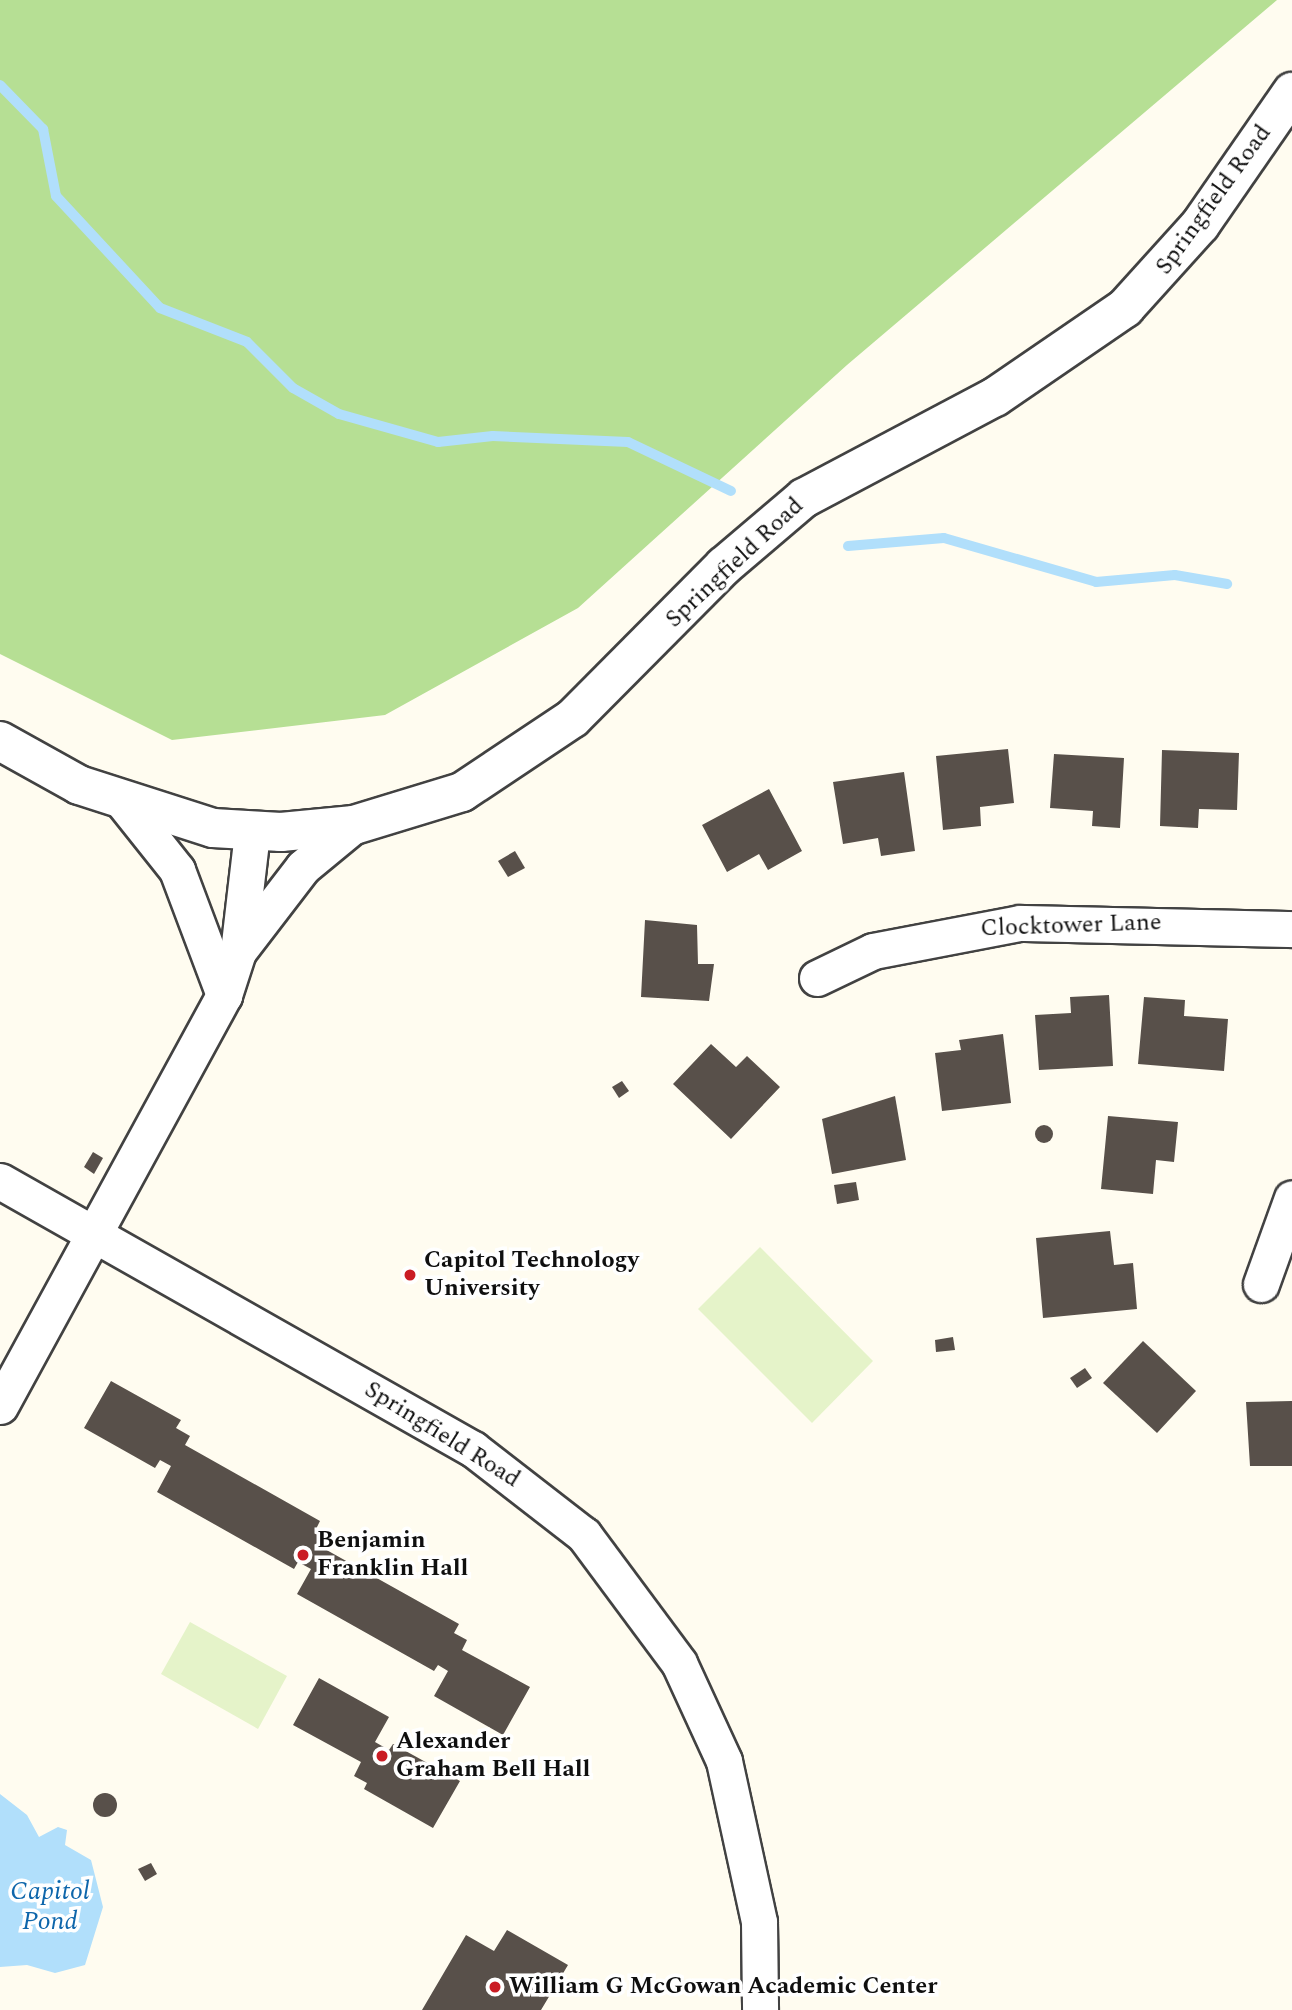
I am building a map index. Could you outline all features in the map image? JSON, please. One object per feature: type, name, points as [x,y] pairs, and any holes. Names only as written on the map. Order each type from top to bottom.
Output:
[{"type":"street","name":"Springfield Road","points":[[0,741],[123,802],[252,832],[354,825],[462,792],[534,749],[804,498],[995,397],[1086,341],[1162,273],[1292,92]]},
{"type":"street","points":[[123,802],[177,870],[224,995]]},
{"type":"street","points":[[238,952],[303,867],[354,825]]},
{"type":"street","points":[[0,1406],[224,995],[238,952],[252,832]]},
{"type":"street","name":"Clocktower Lane","points":[[817,978],[873,951],[1020,923],[1292,929]]},
{"type":"street","name":"Springfield Road","points":[[0,1181],[473,1449],[550,1506],[618,1574],[679,1663],[724,1761],[759,1922],[760,2010]]},
{"type":"street","points":[[1261,1284],[1292,1198]]},
{"type":"green space","points":[[0,0],[1277,0],[847,365],[578,608],[385,715],[172,740],[0,654]]},
{"type":"green space","points":[[760,1247],[873,1361],[812,1423],[698,1309]]},
{"type":"green space","points":[[190,1622],[287,1676],[258,1729],[161,1674]]},
{"type":"water","name":"Capitol Pond","points":[[0,1794],[27,1815],[39,1837],[58,1827],[67,1830],[65,1845],[91,1860],[103,1907],[85,1965],[55,1973],[27,1965],[0,1967]]},
{"type":"building","points":[[1008,749],[1014,803],[980,807],[981,826],[943,830],[936,756]]},
{"type":"building","points":[[1162,750],[1239,753],[1237,810],[1199,809],[1198,828],[1160,826]]},
{"type":"building","points":[[1054,754],[1124,758],[1120,828],[1092,826],[1093,811],[1050,808]]},
{"type":"building","points":[[904,772],[915,851],[881,856],[878,838],[843,844],[833,782]]},
{"type":"building","points":[[769,789],[802,851],[768,870],[759,854],[727,872],[702,825]]},
{"type":"building","points":[[515,851],[525,868],[508,877],[498,861]]},
{"type":"building","points":[[645,920],[697,925],[698,964],[714,964],[709,1001],[641,997]]},
{"type":"building","points":[[1109,995],[1113,1066],[1039,1070],[1035,1015],[1071,1013],[1070,997]]},
{"type":"building","points":[[1144,997],[1185,1000],[1184,1016],[1228,1019],[1224,1071],[1138,1064]]},
{"type":"building","points":[[1003,1034],[1011,1103],[942,1111],[935,1053],[961,1050],[959,1040]]},
{"type":"building","points":[[711,1044],[736,1067],[747,1056],[780,1087],[731,1139],[673,1084]]},
{"type":"building","points":[[622,1081],[629,1091],[619,1098],[612,1087]]},
{"type":"building","points":[[895,1096],[906,1160],[832,1174],[822,1119]]},
{"type":"building","points":[[1108,1116],[1178,1122],[1174,1162],[1156,1160],[1153,1194],[1101,1189]]},
{"type":"building","points":[[1044,1125],[1050,1128],[1053,1134],[1050,1140],[1044,1143],[1038,1140],[1035,1134],[1038,1128]]},
{"type":"building","points":[[93,1152],[103,1158],[94,1174],[84,1167]]},
{"type":"building","points":[[856,1182],[859,1200],[837,1204],[834,1185]]},
{"type":"building","points":[[1110,1231],[1114,1265],[1133,1263],[1137,1309],[1043,1318],[1036,1238]]},
{"type":"building","points":[[953,1337],[955,1350],[936,1352],[935,1340]]},
{"type":"building","points":[[1143,1341],[1196,1391],[1157,1433],[1103,1383]]},
{"type":"building","points":[[1085,1368],[1092,1378],[1077,1388],[1070,1378]]},
{"type":"building","name":"Benjamin Franklin Hall","points":[[111,1381],[181,1420],[176,1428],[190,1436],[185,1445],[320,1521],[315,1531],[329,1539],[323,1548],[459,1624],[454,1633],[467,1640],[462,1650],[530,1687],[503,1735],[434,1696],[448,1671],[438,1665],[434,1671],[297,1594],[311,1569],[298,1562],[294,1569],[157,1492],[171,1466],[160,1460],[155,1468],[84,1428]]},
{"type":"building","points":[[1292,1401],[1292,1466],[1250,1466],[1246,1402]]},
{"type":"building","name":"Alexander Graham Bell Hall","points":[[319,1678],[389,1717],[375,1742],[389,1750],[393,1744],[460,1781],[433,1828],[364,1789],[367,1783],[354,1776],[361,1762],[293,1725]]},
{"type":"building","points":[[105,1793],[114,1796],[117,1805],[114,1814],[105,1817],[96,1814],[93,1805],[96,1796]]},
{"type":"building","points":[[151,1863],[157,1874],[145,1881],[138,1869]]},
{"type":"building","name":"William G McGowan Academic Center","points":[[507,1930],[568,1965],[541,2010],[422,2010],[466,1935],[494,1951]]},
{"type":"waterway","points":[[0,85],[43,129],[56,196],[160,308],[247,342],[293,388],[339,414],[438,442],[493,436],[628,442],[731,491]]},
{"type":"waterway","points":[[848,546],[944,538],[1096,582],[1175,575],[1227,584]]},
{"type":"place","name":"Capitol Technology University","points":[[410,1275]]},
{"type":"place","name":"Benjamin Franklin Hall","points":[[303,1555]]},
{"type":"place","name":"Alexander Graham Bell Hall","points":[[382,1756]]},
{"type":"place","name":"William G McGowan Academic Center","points":[[495,1987]]}]
